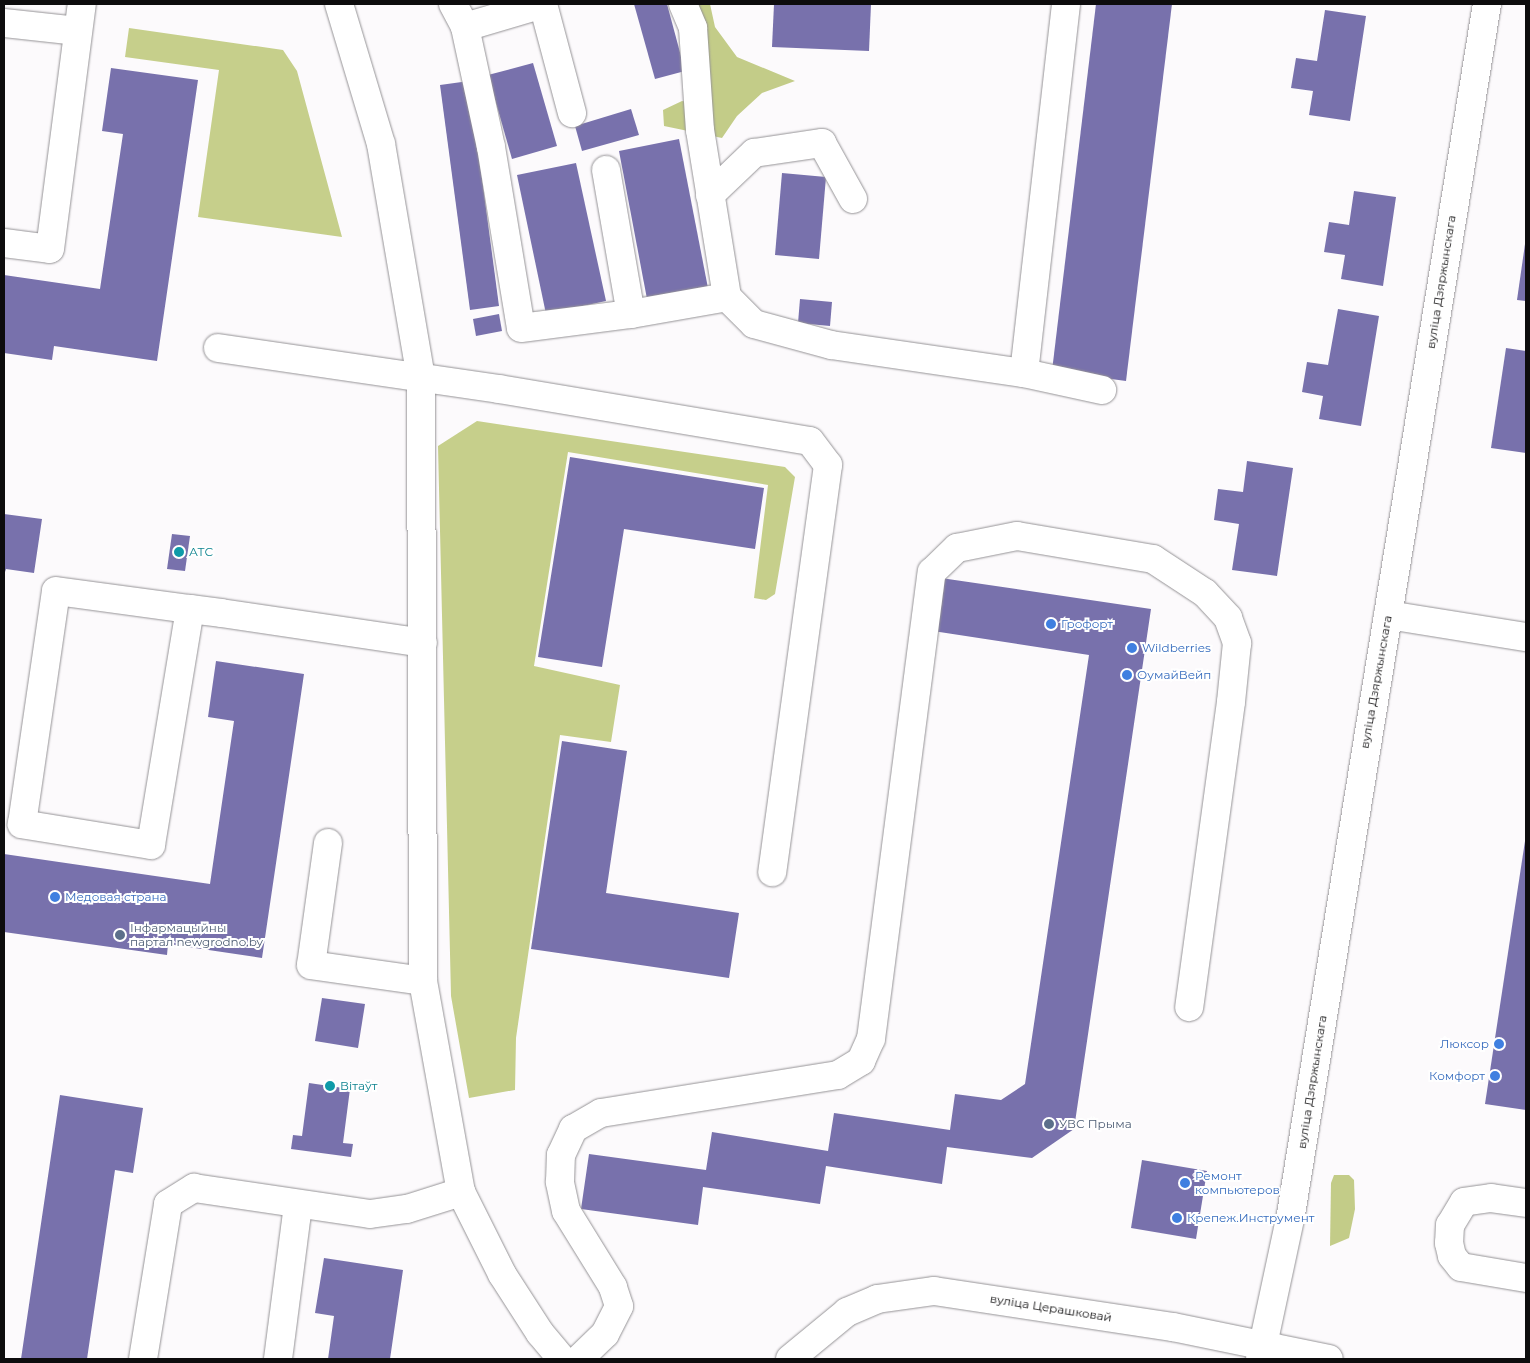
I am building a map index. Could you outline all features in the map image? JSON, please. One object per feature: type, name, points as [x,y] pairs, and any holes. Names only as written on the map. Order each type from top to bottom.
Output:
[{"type":"street","points":[[4,242],[50,249],[82,4]]},
{"type":"street","points":[[339,4],[381,144],[421,378],[424,643],[423,981],[461,1192],[502,1274],[540,1333],[562,1359]]},
{"type":"street","points":[[572,112],[543,4],[459,15],[491,147],[520,328],[631,314],[726,297]]},
{"type":"street","points":[[683,4],[693,28],[700,130],[726,297],[754,324],[831,345],[1024,373],[1102,390]]},
{"type":"street","points":[[1024,373],[1066,4]]},
{"type":"street","name":"вуліца Дзяржынскага","points":[[1262,1351],[1292,1214],[1487,4]]},
{"type":"street","points":[[4,23],[78,31]]},
{"type":"street","points":[[710,195],[754,153],[822,143],[853,199]]},
{"type":"street","points":[[606,170],[631,314]]},
{"type":"street","points":[[218,348],[421,378],[810,441],[828,465],[772,872]]},
{"type":"street","points":[[579,1359],[605,1334],[619,1306],[613,1287],[566,1211],[560,1182],[562,1155],[573,1129],[601,1113],[838,1075],[861,1061],[871,1039],[932,572],[957,548],[1017,536],[1153,559],[1205,593],[1228,618],[1237,643],[1231,702],[1189,1008]]},
{"type":"street","points":[[190,609],[151,845],[22,824],[56,591],[190,609],[424,643]]},
{"type":"street","points":[[1388,615],[1526,637]]},
{"type":"street","points":[[328,843],[311,965],[423,981]]},
{"type":"street","points":[[143,1359],[168,1204],[194,1188],[370,1214],[407,1209],[461,1192]]},
{"type":"street","points":[[1526,1204],[1491,1198],[1464,1202],[1450,1225],[1452,1256],[1460,1267],[1526,1278]]},
{"type":"street","points":[[278,1359],[298,1204]]},
{"type":"street","name":"вуліца Церашковай","points":[[790,1359],[847,1312],[877,1298],[934,1291],[1262,1351],[1329,1359]]},
{"type":"green space","points":[[694,4],[710,4],[715,27],[737,57],[795,81],[762,93],[737,116],[722,138],[664,126],[663,110],[682,101],[711,107]]},
{"type":"green space","points":[[129,28],[283,50],[297,71],[342,237],[198,217],[219,70],[125,57]]},
{"type":"green space","points":[[477,421],[785,467],[795,477],[775,594],[766,600],[754,598],[768,485],[568,452],[534,666],[620,685],[611,742],[560,735],[516,1038],[515,1090],[469,1098],[451,996],[438,446]]},
{"type":"green space","points":[[1334,1175],[1349,1175],[1354,1180],[1355,1209],[1349,1238],[1330,1246],[1331,1183]]},
{"type":"building","points":[[634,4],[667,4],[685,71],[655,79]]},
{"type":"building","points":[[774,4],[871,4],[869,51],[772,47]]},
{"type":"building","points":[[1096,4],[1172,4],[1126,381],[1052,371]]},
{"type":"building","points":[[1325,10],[1366,16],[1350,121],[1309,115],[1313,91],[1291,88],[1296,58],[1317,61]]},
{"type":"building","points":[[533,63],[557,146],[512,159],[488,75]]},
{"type":"building","points":[[111,68],[198,80],[157,361],[54,346],[52,360],[4,353],[4,275],[100,289],[123,134],[102,131]]},
{"type":"building","points":[[469,81],[499,306],[470,310],[440,85]]},
{"type":"building","points":[[631,109],[639,135],[582,151],[575,126]]},
{"type":"building","points":[[679,139],[708,288],[647,299],[619,151]]},
{"type":"building","points":[[576,163],[606,301],[546,314],[517,175]]},
{"type":"building","points":[[782,173],[826,177],[819,259],[775,255]]},
{"type":"building","points":[[1354,191],[1396,197],[1383,286],[1341,279],[1345,255],[1324,252],[1329,222],[1349,225]]},
{"type":"building","points":[[1526,244],[1526,301],[1517,300]]},
{"type":"building","points":[[800,299],[832,302],[830,326],[798,323]]},
{"type":"building","points":[[1338,309],[1379,316],[1361,426],[1319,419],[1323,396],[1302,392],[1307,362],[1328,365]]},
{"type":"building","points":[[499,314],[502,331],[476,336],[473,319]]},
{"type":"building","points":[[1506,348],[1526,351],[1526,453],[1491,448]]},
{"type":"building","points":[[570,457],[764,488],[755,549],[624,529],[602,667],[538,657]]},
{"type":"building","points":[[1247,461],[1293,468],[1277,576],[1232,570],[1239,524],[1214,520],[1218,489],[1243,492]]},
{"type":"building","points":[[4,514],[42,519],[34,573],[6,569],[4,575]]},
{"type":"building","name":"АТС","points":[[172,534],[190,536],[185,571],[167,569]]},
{"type":"building","points":[[941,578],[1151,609],[1074,1129],[1032,1158],[947,1147],[942,1184],[826,1166],[820,1204],[703,1187],[698,1225],[581,1209],[589,1154],[706,1170],[712,1132],[828,1151],[834,1113],[950,1130],[955,1094],[1001,1100],[1025,1084],[1089,655],[933,631]]},
{"type":"building","points":[[216,661],[304,674],[262,958],[168,944],[167,955],[4,932],[4,854],[210,884],[234,721],[208,717]]},
{"type":"building","points":[[562,741],[627,751],[606,893],[739,913],[729,978],[531,949]]},
{"type":"building","points":[[1526,842],[1526,1110],[1485,1104]]},
{"type":"building","points":[[322,998],[365,1004],[358,1048],[315,1041]]},
{"type":"building","points":[[309,1083],[350,1089],[343,1143],[353,1144],[351,1157],[291,1149],[293,1135],[302,1136]]},
{"type":"building","points":[[60,1095],[143,1108],[133,1173],[115,1170],[87,1359],[21,1359]]},
{"type":"building","points":[[1142,1160],[1207,1171],[1196,1239],[1131,1228]]},
{"type":"building","points":[[324,1258],[403,1270],[390,1359],[328,1359],[334,1316],[315,1313]]},
{"type":"place","name":"АТС","points":[[179,552]]},
{"type":"place","name":"Грофорт","points":[[1051,624]]},
{"type":"place","name":"Wildberries","points":[[1132,648]]},
{"type":"place","name":"ОумайВейп","points":[[1127,675]]},
{"type":"place","name":"Медовая страна","points":[[55,897]]},
{"type":"place","name":"Інфармацыйны партал newgrodno.by","points":[[120,935]]},
{"type":"place","name":"Люксор","points":[[1499,1044]]},
{"type":"place","name":"Комфорт","points":[[1495,1076]]},
{"type":"place","name":"Вітаўт","points":[[330,1086]]},
{"type":"place","name":"УВС Прыма","points":[[1049,1124]]},
{"type":"place","name":"Ремонт компьютеров","points":[[1185,1183]]},
{"type":"place","name":"Крепеж.Инструмент","points":[[1177,1218]]}]
